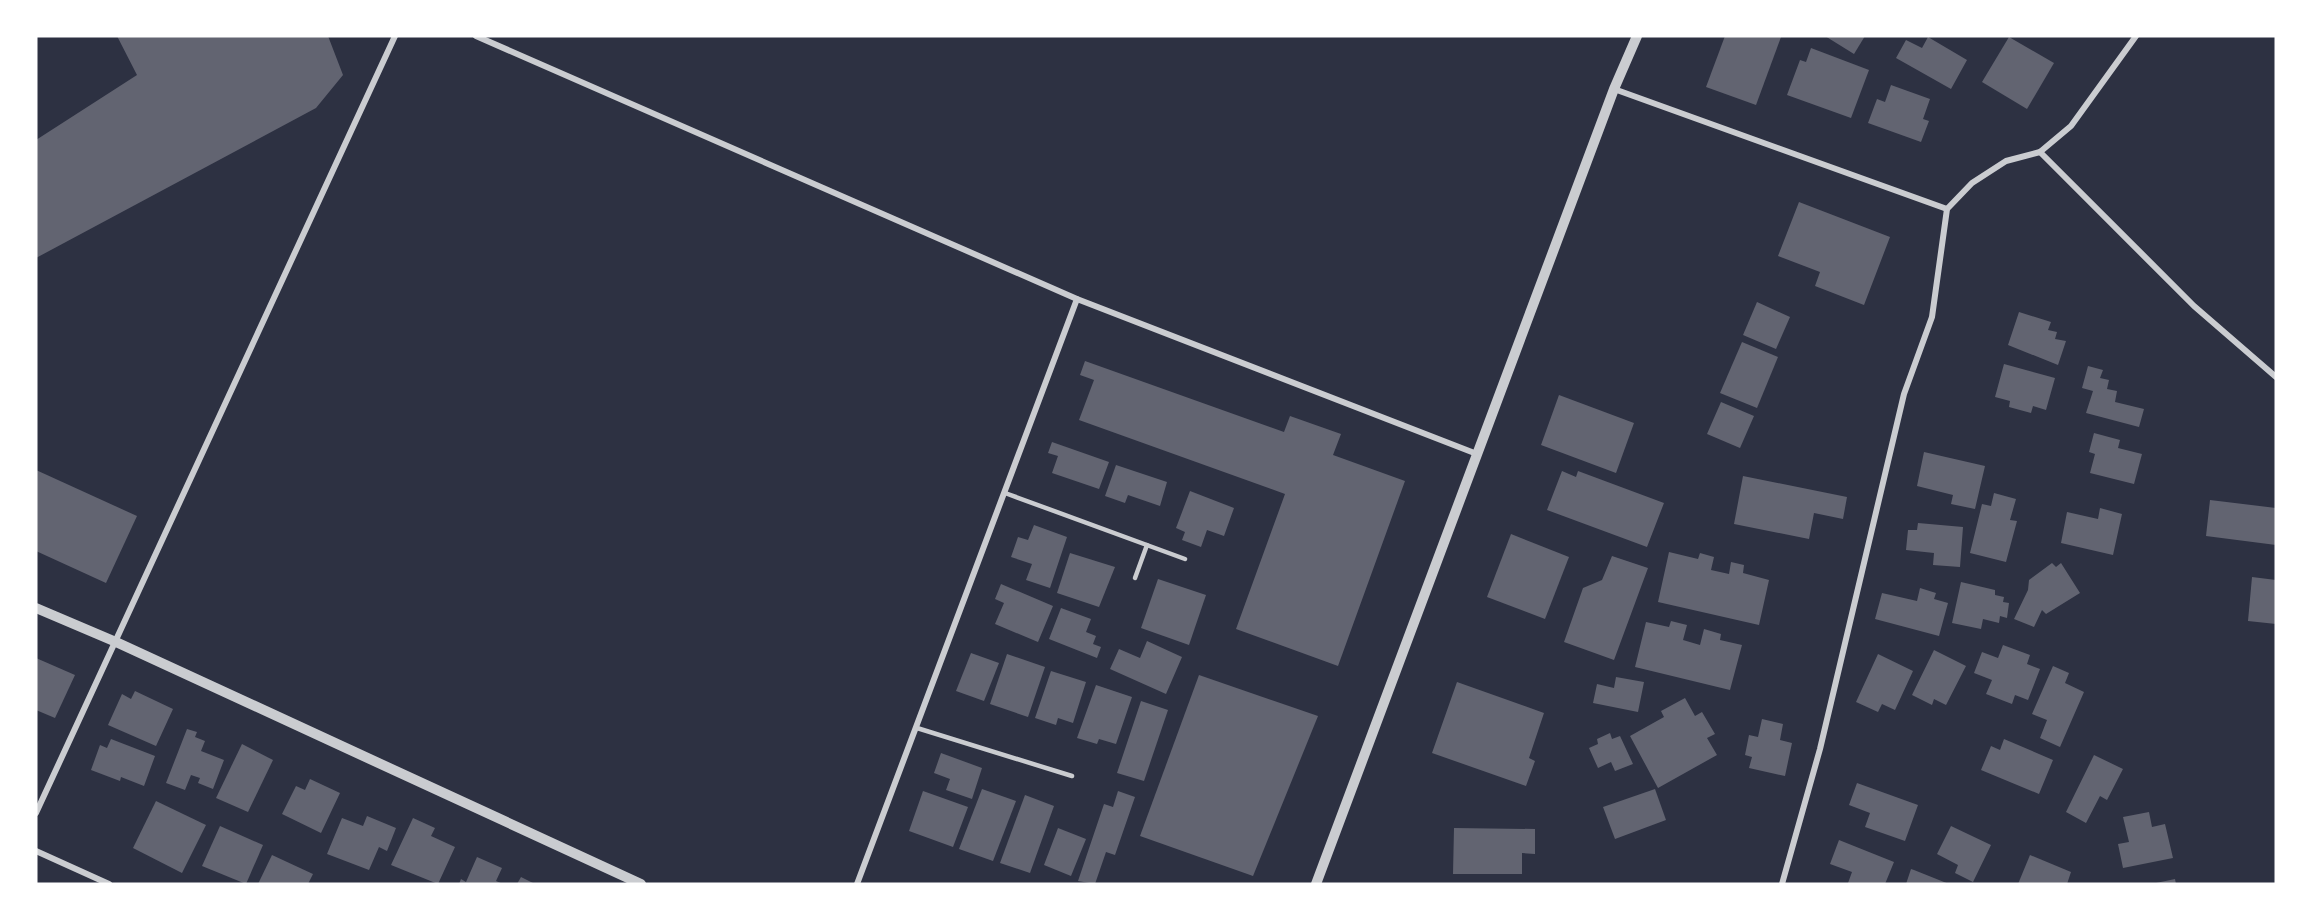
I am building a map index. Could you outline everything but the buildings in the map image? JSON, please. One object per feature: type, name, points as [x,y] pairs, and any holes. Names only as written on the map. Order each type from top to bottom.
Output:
[{"type":"street","points":[[36,813],[395,36]]},
{"type":"street","points":[[476,36],[1077,299],[1477,454]]},
{"type":"street","points":[[1316,884],[1614,89],[1637,36]]},
{"type":"street","points":[[1782,884],[1820,748],[1904,394],[1932,317],[1947,209],[1972,183],[2006,161],[2040,152],[2071,126],[2136,36]]},
{"type":"street","points":[[1614,89],[1947,209]]},
{"type":"street","points":[[2040,152],[2194,306],[2276,377]]},
{"type":"street","points":[[857,884],[1077,299]]},
{"type":"street","points":[[36,608],[116,642],[641,884]]},
{"type":"street","points":[[36,851],[109,884]]},
{"type":"lane","points":[[1005,493],[1185,559]]},
{"type":"lane","points":[[1136,578],[1147,545]]},
{"type":"lane","points":[[917,728],[1072,776]]}]
